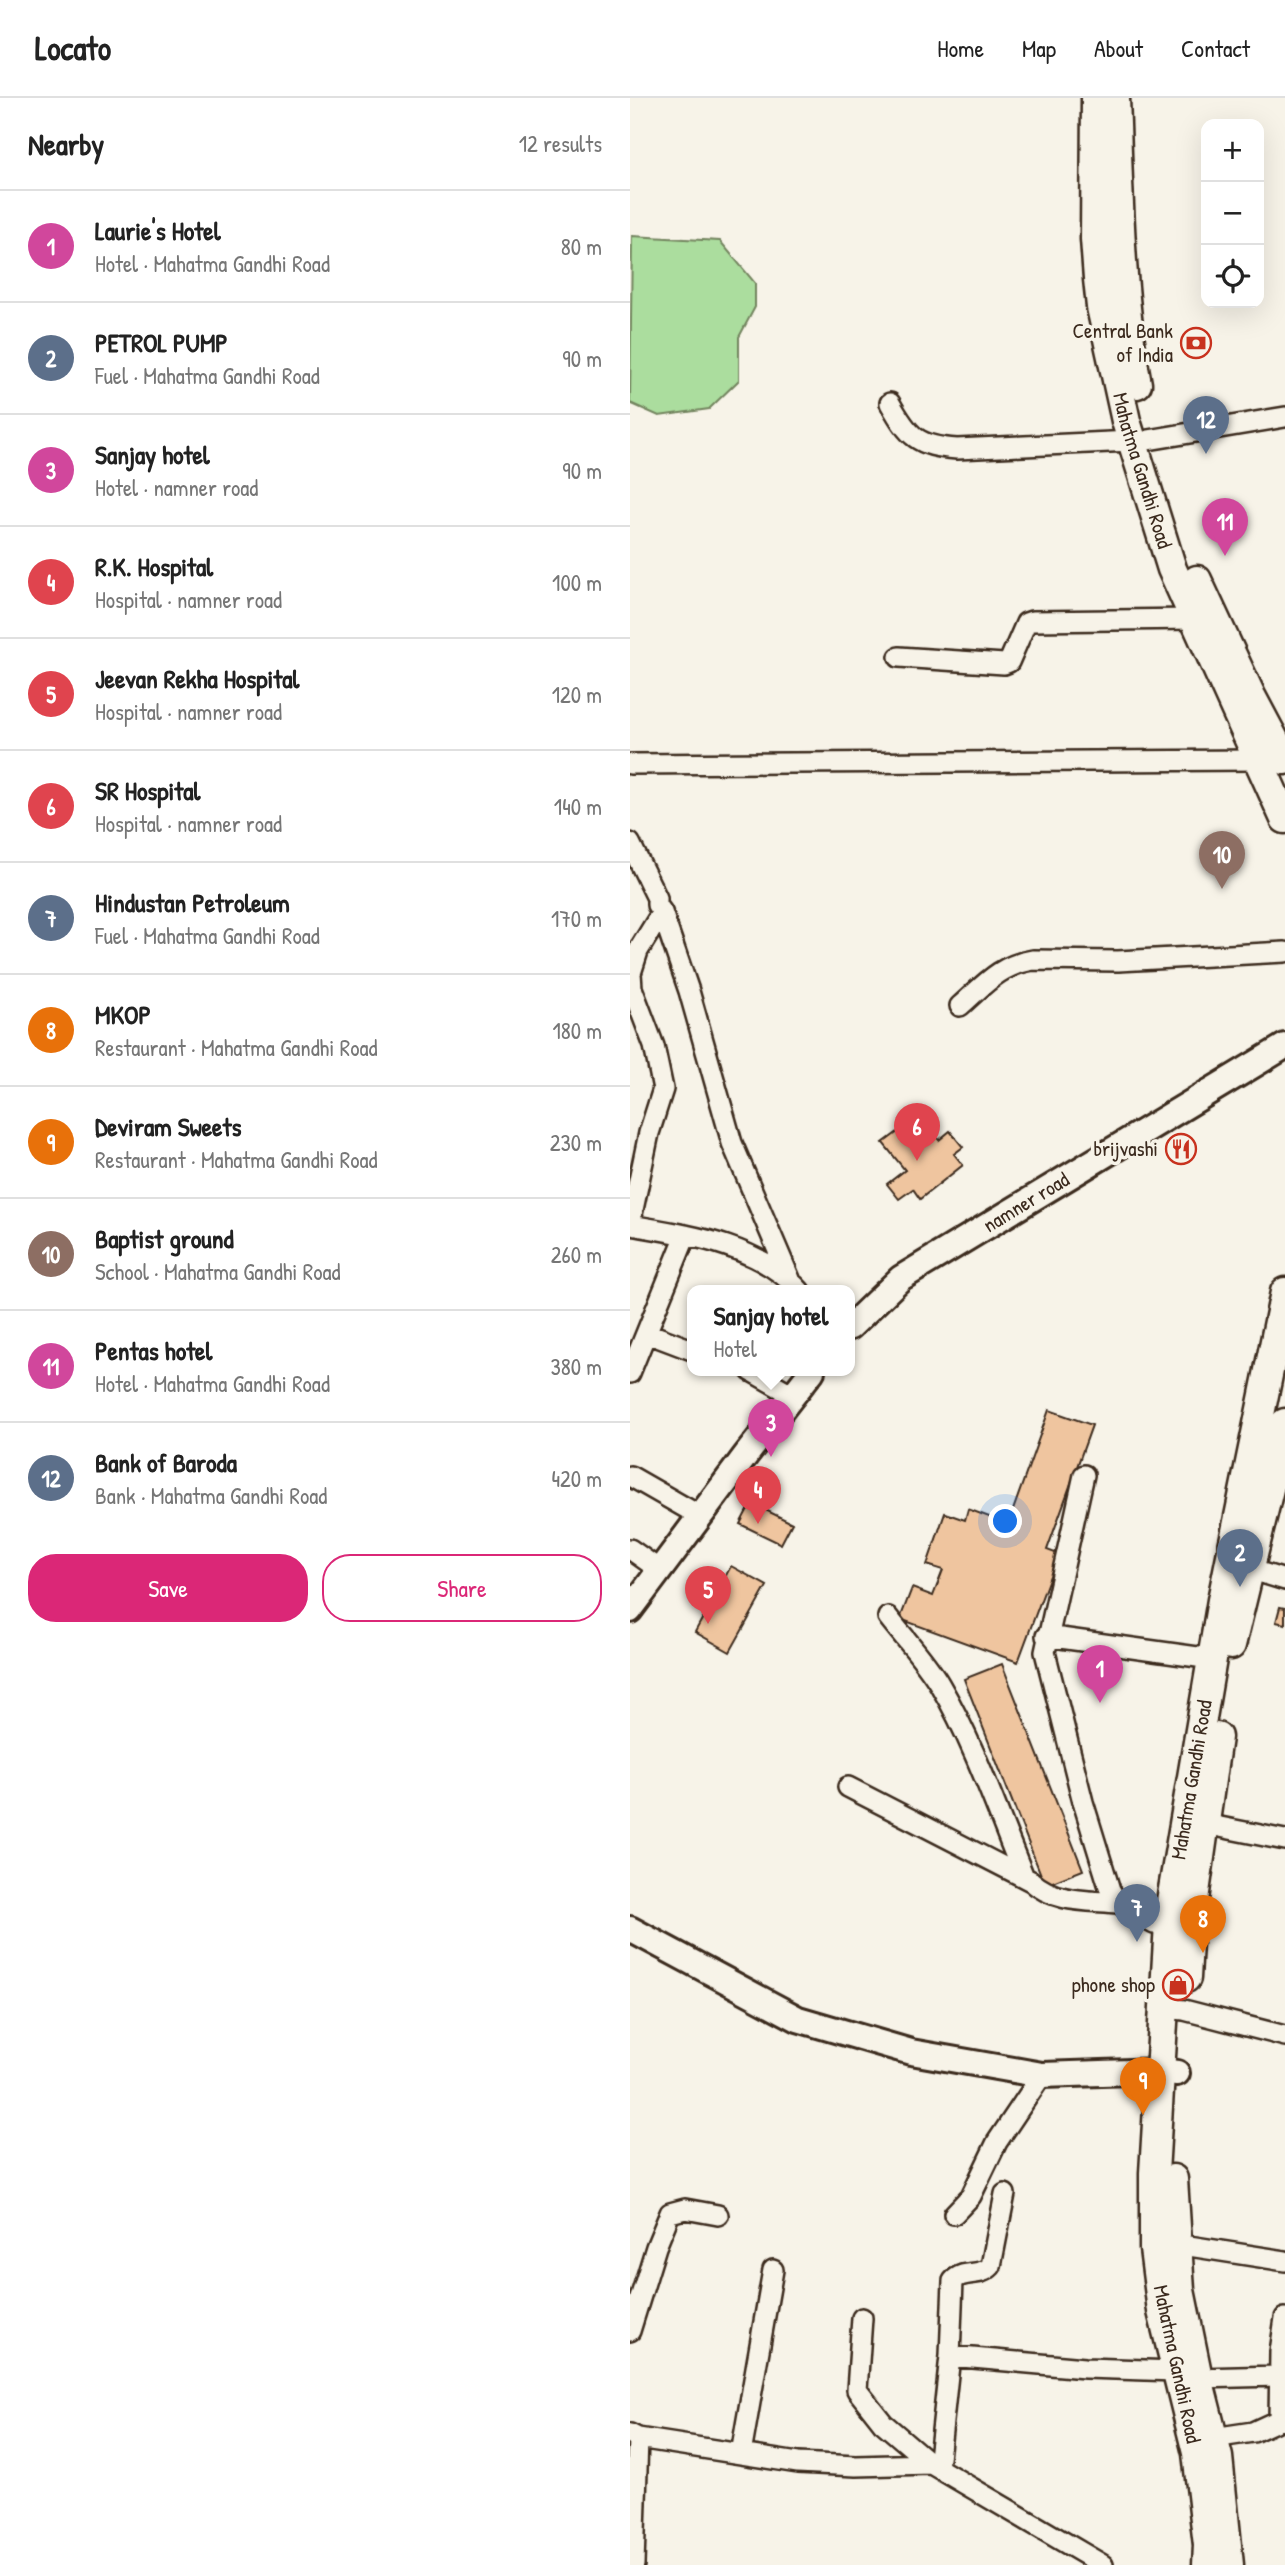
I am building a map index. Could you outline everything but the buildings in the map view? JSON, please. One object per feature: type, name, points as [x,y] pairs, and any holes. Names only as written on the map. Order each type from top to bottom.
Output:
[{"type":"highway","name":"Mahatma Gandhi Road","points":[[1096,98],[1095,239],[1100,297],[1172,569],[1195,619],[1272,760]]},
{"type":"highway","name":"Mahatma Gandhi Road","points":[[1115,98],[1122,272],[1140,441],[1194,573],[1251,696],[1272,760],[1285,819]]},
{"type":"highway","name":"Mahatma Gandhi Road","points":[[1229,2565],[1218,2457],[1213,2438],[1162,2311],[1154,2249],[1154,2174],[1169,2072],[1174,2009],[1170,1907],[1222,1600],[1285,1292]]},
{"type":"highway","name":"Mahatma Gandhi Road","points":[[1174,2009],[1188,1942],[1227,1662],[1285,1423]]},
{"type":"highway","name":"Mahatma Gandhi Road","points":[[1169,2072],[1172,2198],[1187,2375],[1206,2522],[1207,2565]]},
{"type":"main road","name":"namner road","points":[[855,1322],[901,1278],[1285,1046]]},
{"type":"main road","points":[[630,1610],[808,1376]]},
{"type":"main road","points":[[630,1929],[798,2019],[911,2052],[1042,2075],[1169,2072]]},
{"type":"street","points":[[890,403],[904,429],[939,448],[957,449],[1140,441],[1285,417]]},
{"type":"street","points":[[899,657],[1004,664],[1009,662],[1026,623],[1032,621],[1195,619]]},
{"type":"street","points":[[630,764],[1272,760]]},
{"type":"street","points":[[630,843],[662,912],[701,1029],[732,1143],[795,1285]]},
{"type":"street","points":[[662,912],[639,951],[631,974],[632,988],[654,1046],[663,1089],[651,1123],[630,1225],[724,1245],[767,1264],[795,1285]]},
{"type":"street","points":[[960,1006],[999,971],[1020,962],[1118,961],[1285,952]]},
{"type":"street","points":[[630,1373],[686,1235]]},
{"type":"street","points":[[647,1333],[687,1348]]},
{"type":"street","points":[[760,1376],[793,1395]]},
{"type":"street","points":[[1084,1475],[1046,1636],[1045,1652],[1080,1789],[1110,1890],[1118,1903]]},
{"type":"street","points":[[630,1476],[701,1516]]},
{"type":"street","points":[[630,1549],[661,1571]]},
{"type":"street","points":[[1247,1579],[1285,1580]]},
{"type":"street","points":[[888,1617],[939,1683],[966,1737],[1024,1877]]},
{"type":"street","points":[[1046,1636],[1212,1659]]},
{"type":"street","points":[[848,1787],[1024,1877],[1041,1890],[1060,1898],[1118,1903],[1154,1924]]},
{"type":"street","points":[[1205,1824],[1285,1840]]},
{"type":"street","points":[[1174,2009],[1285,2036]]},
{"type":"street","points":[[954,2214],[970,2198],[997,2142],[1042,2075]]},
{"type":"street","points":[[934,2466],[950,2356],[953,2281],[961,2274],[983,2273],[990,2266],[1005,2194]]},
{"type":"street","points":[[630,2331],[636,2292],[670,2213],[676,2209],[685,2209],[718,2215]]},
{"type":"street","points":[[1176,2244],[1285,2261]]},
{"type":"street","points":[[741,2454],[774,2270]]},
{"type":"street","points":[[862,2318],[857,2383],[859,2395],[883,2423],[934,2466],[1103,2565]]},
{"type":"street","points":[[1213,2438],[1253,2431],[1282,2420],[1279,2376],[1285,2318]]},
{"type":"street","points":[[950,2356],[1187,2375],[1279,2376]]},
{"type":"street","points":[[634,2565],[634,2436],[797,2463],[934,2466]]},
{"type":"green space","points":[[632,236],[720,241],[755,283],[755,307],[739,337],[739,380],[709,409],[659,416],[630,403]]},
{"type":"place","name":"Central Bank of India","points":[[1196,343]]},
{"type":"place","name":"Bank of Baroda","points":[[1206,454]]},
{"type":"place","name":"Pentas hotel","points":[[1225,556]]},
{"type":"place","name":"Baptist ground","points":[[1222,889]]},
{"type":"place","name":"brijvashi","points":[[1181,1149]]},
{"type":"place","name":"SR Hospital","points":[[917,1161]]},
{"type":"place","name":"Sanjay hotel","points":[[771,1457]]},
{"type":"place","name":"R.K. Hospital","points":[[758,1524]]},
{"type":"place","name":"PETROL PUMP","points":[[1240,1587]]},
{"type":"place","name":"Jeevan Rekha Hospital","points":[[708,1624]]},
{"type":"place","name":"Laurie's Hotel","points":[[1100,1703]]},
{"type":"place","name":"Hindustan Petroleum","points":[[1137,1942]]},
{"type":"place","name":"MKOP","points":[[1203,1953]]},
{"type":"place","name":"phone shop","points":[[1178,1985]]},
{"type":"place","name":"Deviram Sweets","points":[[1143,2115]]}]
